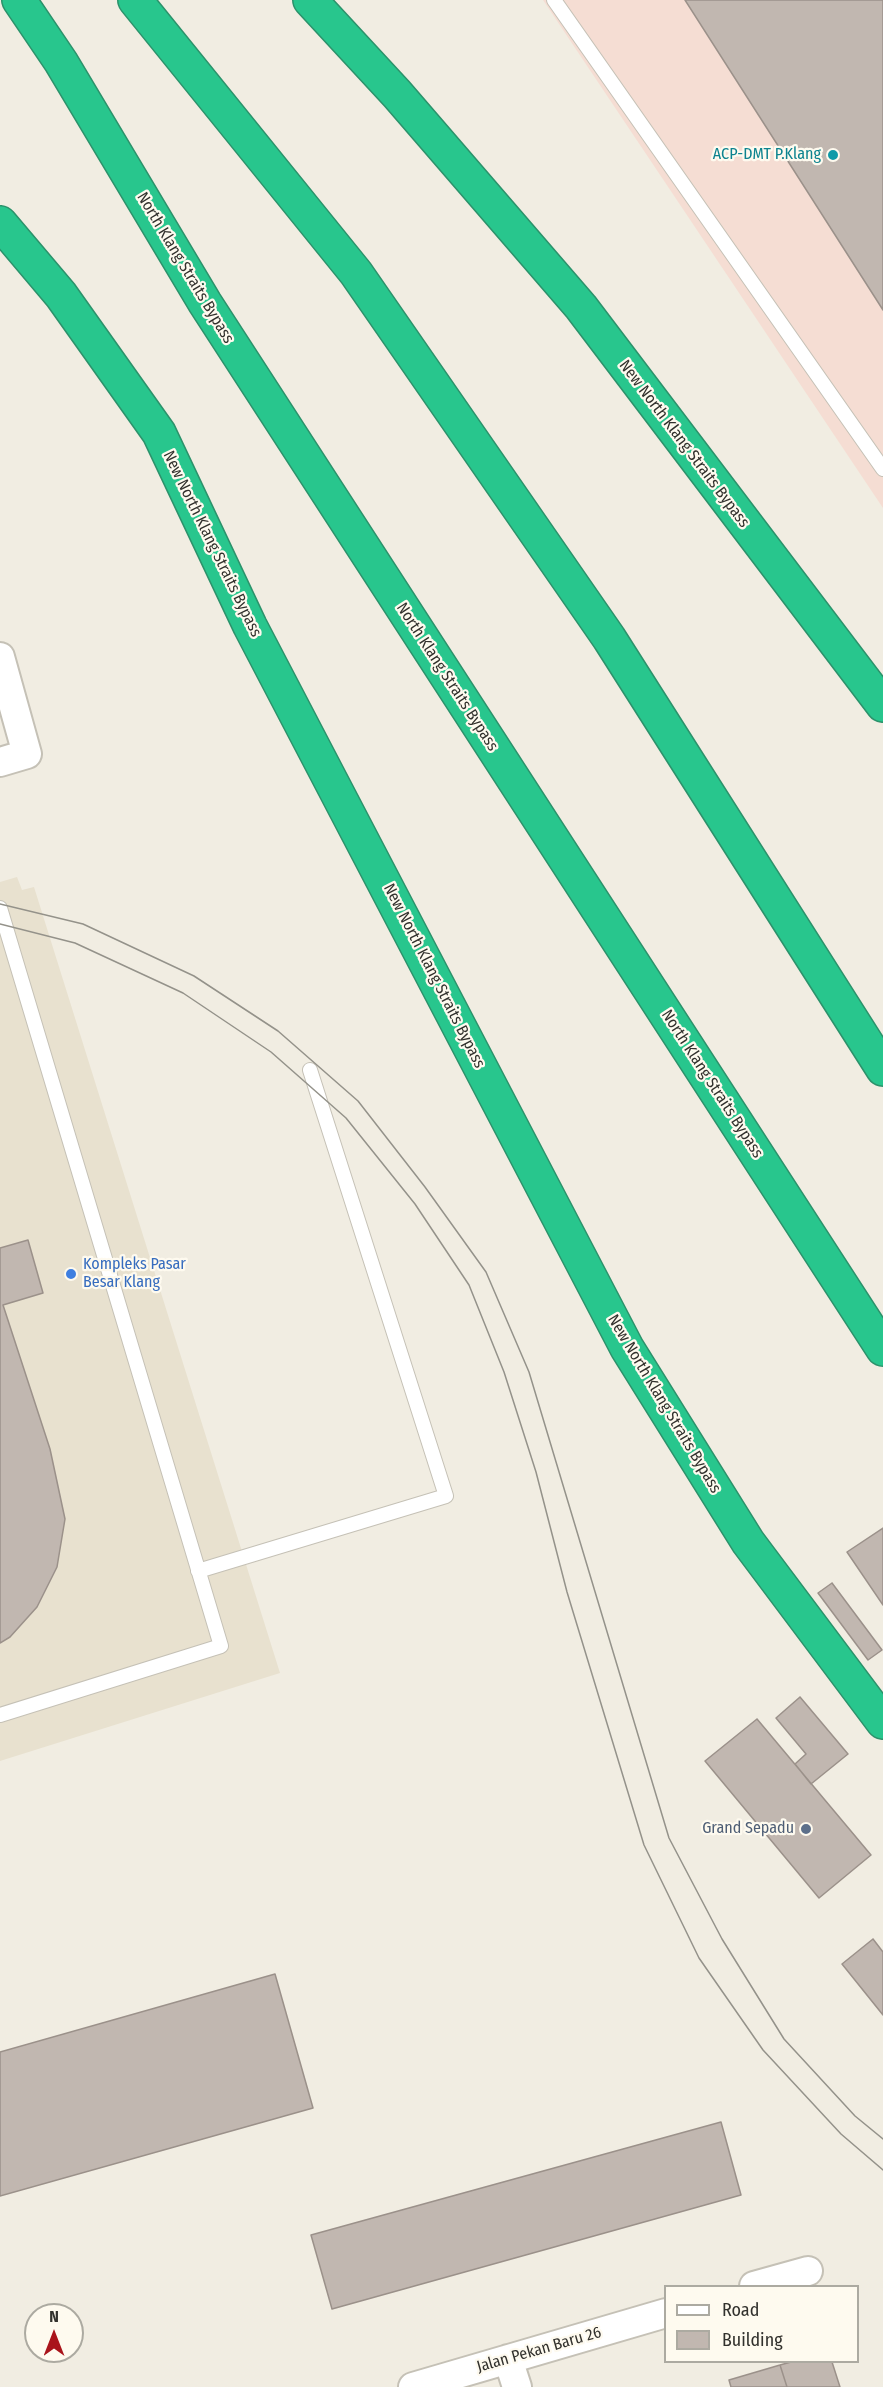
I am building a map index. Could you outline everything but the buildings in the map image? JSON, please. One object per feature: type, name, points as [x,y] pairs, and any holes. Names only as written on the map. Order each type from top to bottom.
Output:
[{"type":"highway","name":"North Klang Straits Bypass","points":[[18,0],[61,62],[204,303],[883,1349]]},
{"type":"highway","points":[[135,0],[356,273],[609,638],[883,1070]]},
{"type":"highway","name":"New North Klang Straits Bypass","points":[[310,0],[397,94],[581,307],[883,705]]},
{"type":"highway","name":"New North Klang Straits Bypass","points":[[0,223],[61,296],[159,433],[250,626],[627,1348],[748,1542],[883,1722]]},
{"type":"street","points":[[0,762],[27,754],[2,675]]},
{"type":"street","points":[[758,2285],[808,2271]]},
{"type":"street","name":"Jalan Pekan Baru 26","points":[[413,2387],[664,2314]]},
{"type":"street","points":[[508,2359],[517,2387]]},
{"type":"lane","points":[[554,0],[883,470]]},
{"type":"lane","points":[[0,908],[221,1646],[0,1715]]},
{"type":"lane","points":[[198,1570],[446,1496],[310,1070]]},
{"type":"shaded area","points":[[543,0],[883,0],[883,508]]},
{"type":"shaded area","name":"Kompleks Pasar Besar Klang","points":[[17,877],[22,890],[34,887],[280,1673],[0,1761],[0,882]]},
{"type":"tram line","points":[[0,904],[83,924],[194,976],[278,1031],[358,1101],[425,1187],[486,1272],[529,1372],[669,1838],[722,1939],[784,2039],[855,2116],[883,2139]]},
{"type":"tram line","points":[[0,924],[75,943],[183,993],[271,1052],[346,1118],[415,1204],[469,1285],[504,1372],[536,1472],[567,1592],[644,1845],[699,1958],[763,2050],[841,2134],[883,2170]]},
{"type":"place","name":"ACP-DMT P.Klang","points":[[833,155]]},
{"type":"place","name":"Kompleks Pasar Besar Klang","points":[[71,1274]]},
{"type":"place","name":"Grand Sepadu","points":[[806,1829]]}]
